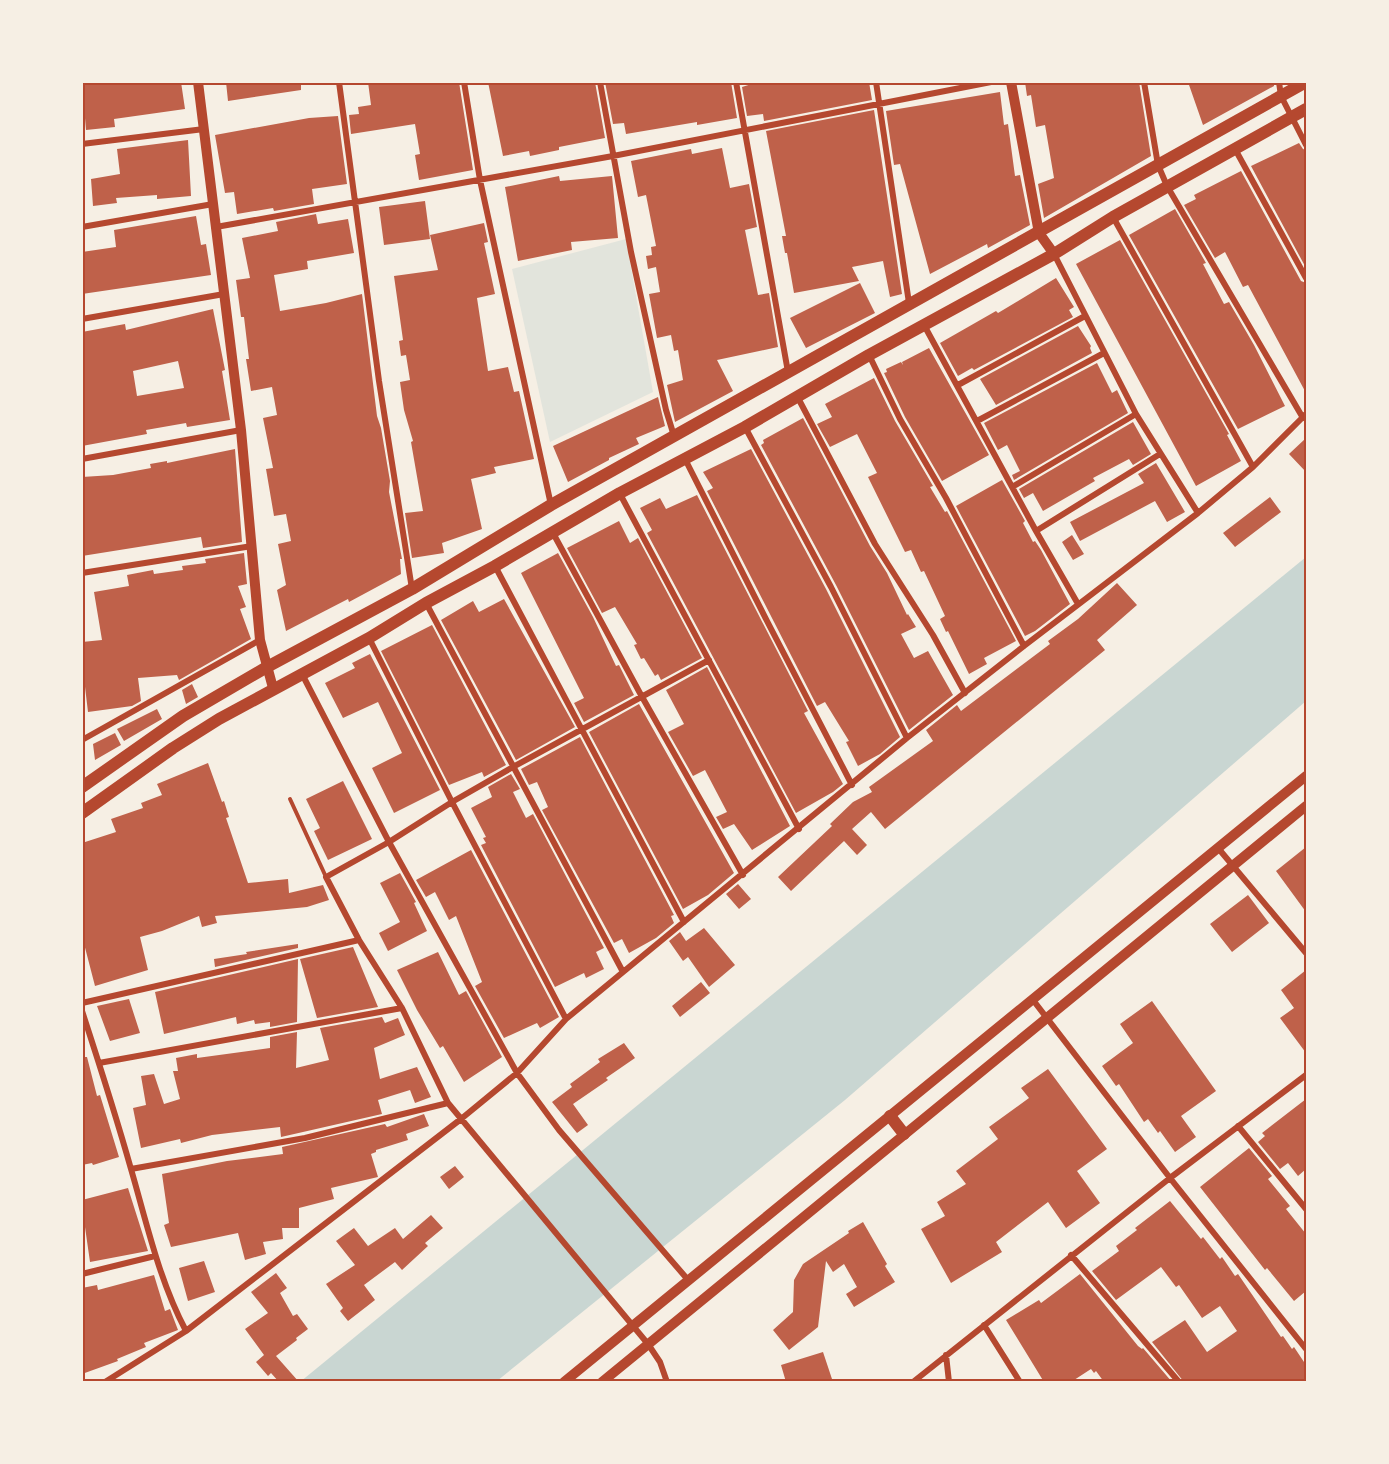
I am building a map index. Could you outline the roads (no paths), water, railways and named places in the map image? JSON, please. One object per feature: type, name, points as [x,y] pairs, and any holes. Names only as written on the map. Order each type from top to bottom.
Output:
[{"type":"main road","points":[[82,787],[183,716],[267,667],[412,589],[551,505],[1306,82]]},
{"type":"main road","points":[[82,813],[173,748],[219,719],[369,638],[426,603],[745,426],[796,395],[1054,254],[1113,217],[1306,109]]},
{"type":"main road","points":[[890,1116],[904,1134]]},
{"type":"street","points":[[198,82],[241,430],[260,640],[273,688]]},
{"type":"street","points":[[339,82],[379,381],[412,589]]},
{"type":"street","points":[[464,82],[480,180],[551,505]]},
{"type":"street","points":[[600,82],[631,252],[666,410],[675,436]]},
{"type":"street","points":[[736,82],[788,372]]},
{"type":"street","points":[[876,82],[909,303]]},
{"type":"street","points":[[216,227],[613,156],[991,82]]},
{"type":"street","points":[[1011,82],[1040,233],[1054,254],[1136,414],[1198,513]]},
{"type":"street","points":[[105,1382],[186,1331],[461,1119],[517,1073],[566,1019],[907,738],[1198,513],[1252,467],[1304,416],[1167,186],[1158,165],[1144,82]]},
{"type":"street","points":[[1279,82],[1281,96],[1306,145]]},
{"type":"street","points":[[82,144],[204,129]]},
{"type":"street","points":[[1234,149],[1306,279]]},
{"type":"street","points":[[82,227],[213,204]]},
{"type":"street","points":[[1113,217],[1252,467]]},
{"type":"street","points":[[82,319],[224,294]]},
{"type":"street","points":[[958,385],[1085,316]]},
{"type":"street","points":[[924,325],[1078,604]]},
{"type":"street","points":[[977,421],[1104,353]]},
{"type":"street","points":[[869,355],[900,418],[946,498],[1024,646]]},
{"type":"street","points":[[796,395],[875,544],[933,634],[965,693]]},
{"type":"street","points":[[1012,487],[1136,414]]},
{"type":"street","points":[[745,426],[831,587],[907,738]]},
{"type":"street","points":[[82,459],[241,430]]},
{"type":"street","points":[[1036,531],[1160,454]]},
{"type":"street","points":[[685,459],[852,785]]},
{"type":"street","points":[[620,494],[799,829]]},
{"type":"street","points":[[553,533],[743,875]]},
{"type":"street","points":[[82,573],[252,546]]},
{"type":"street","points":[[495,566],[684,922]]},
{"type":"street","points":[[426,603],[623,972]]},
{"type":"street","points":[[369,638],[566,1019]]},
{"type":"street","points":[[82,740],[260,640]]},
{"type":"street","points":[[667,1382],[660,1362],[648,1344],[448,1103],[402,1008],[359,940],[326,877],[513,767],[641,695],[709,660]]},
{"type":"street","points":[[301,674],[389,842],[517,1073],[559,1130],[689,1281]]},
{"type":"street","points":[[564,1382],[1306,776]]},
{"type":"street","points":[[602,1382],[1306,806]]},
{"type":"street","points":[[1218,848],[1306,952]]},
{"type":"street","points":[[82,1003],[359,940]]},
{"type":"street","points":[[1032,1000],[1306,1349]]},
{"type":"street","points":[[99,1064],[402,1008]]},
{"type":"street","points":[[82,1011],[131,1169],[155,1256],[171,1303],[186,1331]]},
{"type":"street","points":[[913,1382],[1170,1178],[1306,1077]]},
{"type":"street","points":[[131,1169],[305,1137],[448,1103]]},
{"type":"street","points":[[1238,1126],[1306,1209]]},
{"type":"street","points":[[1071,1255],[1179,1382]]},
{"type":"street","points":[[82,1274],[155,1256]]},
{"type":"street","points":[[984,1325],[1020,1382]]},
{"type":"street","points":[[946,1355],[949,1382]]},
{"type":"lane","points":[[290,799],[326,877]]}]
